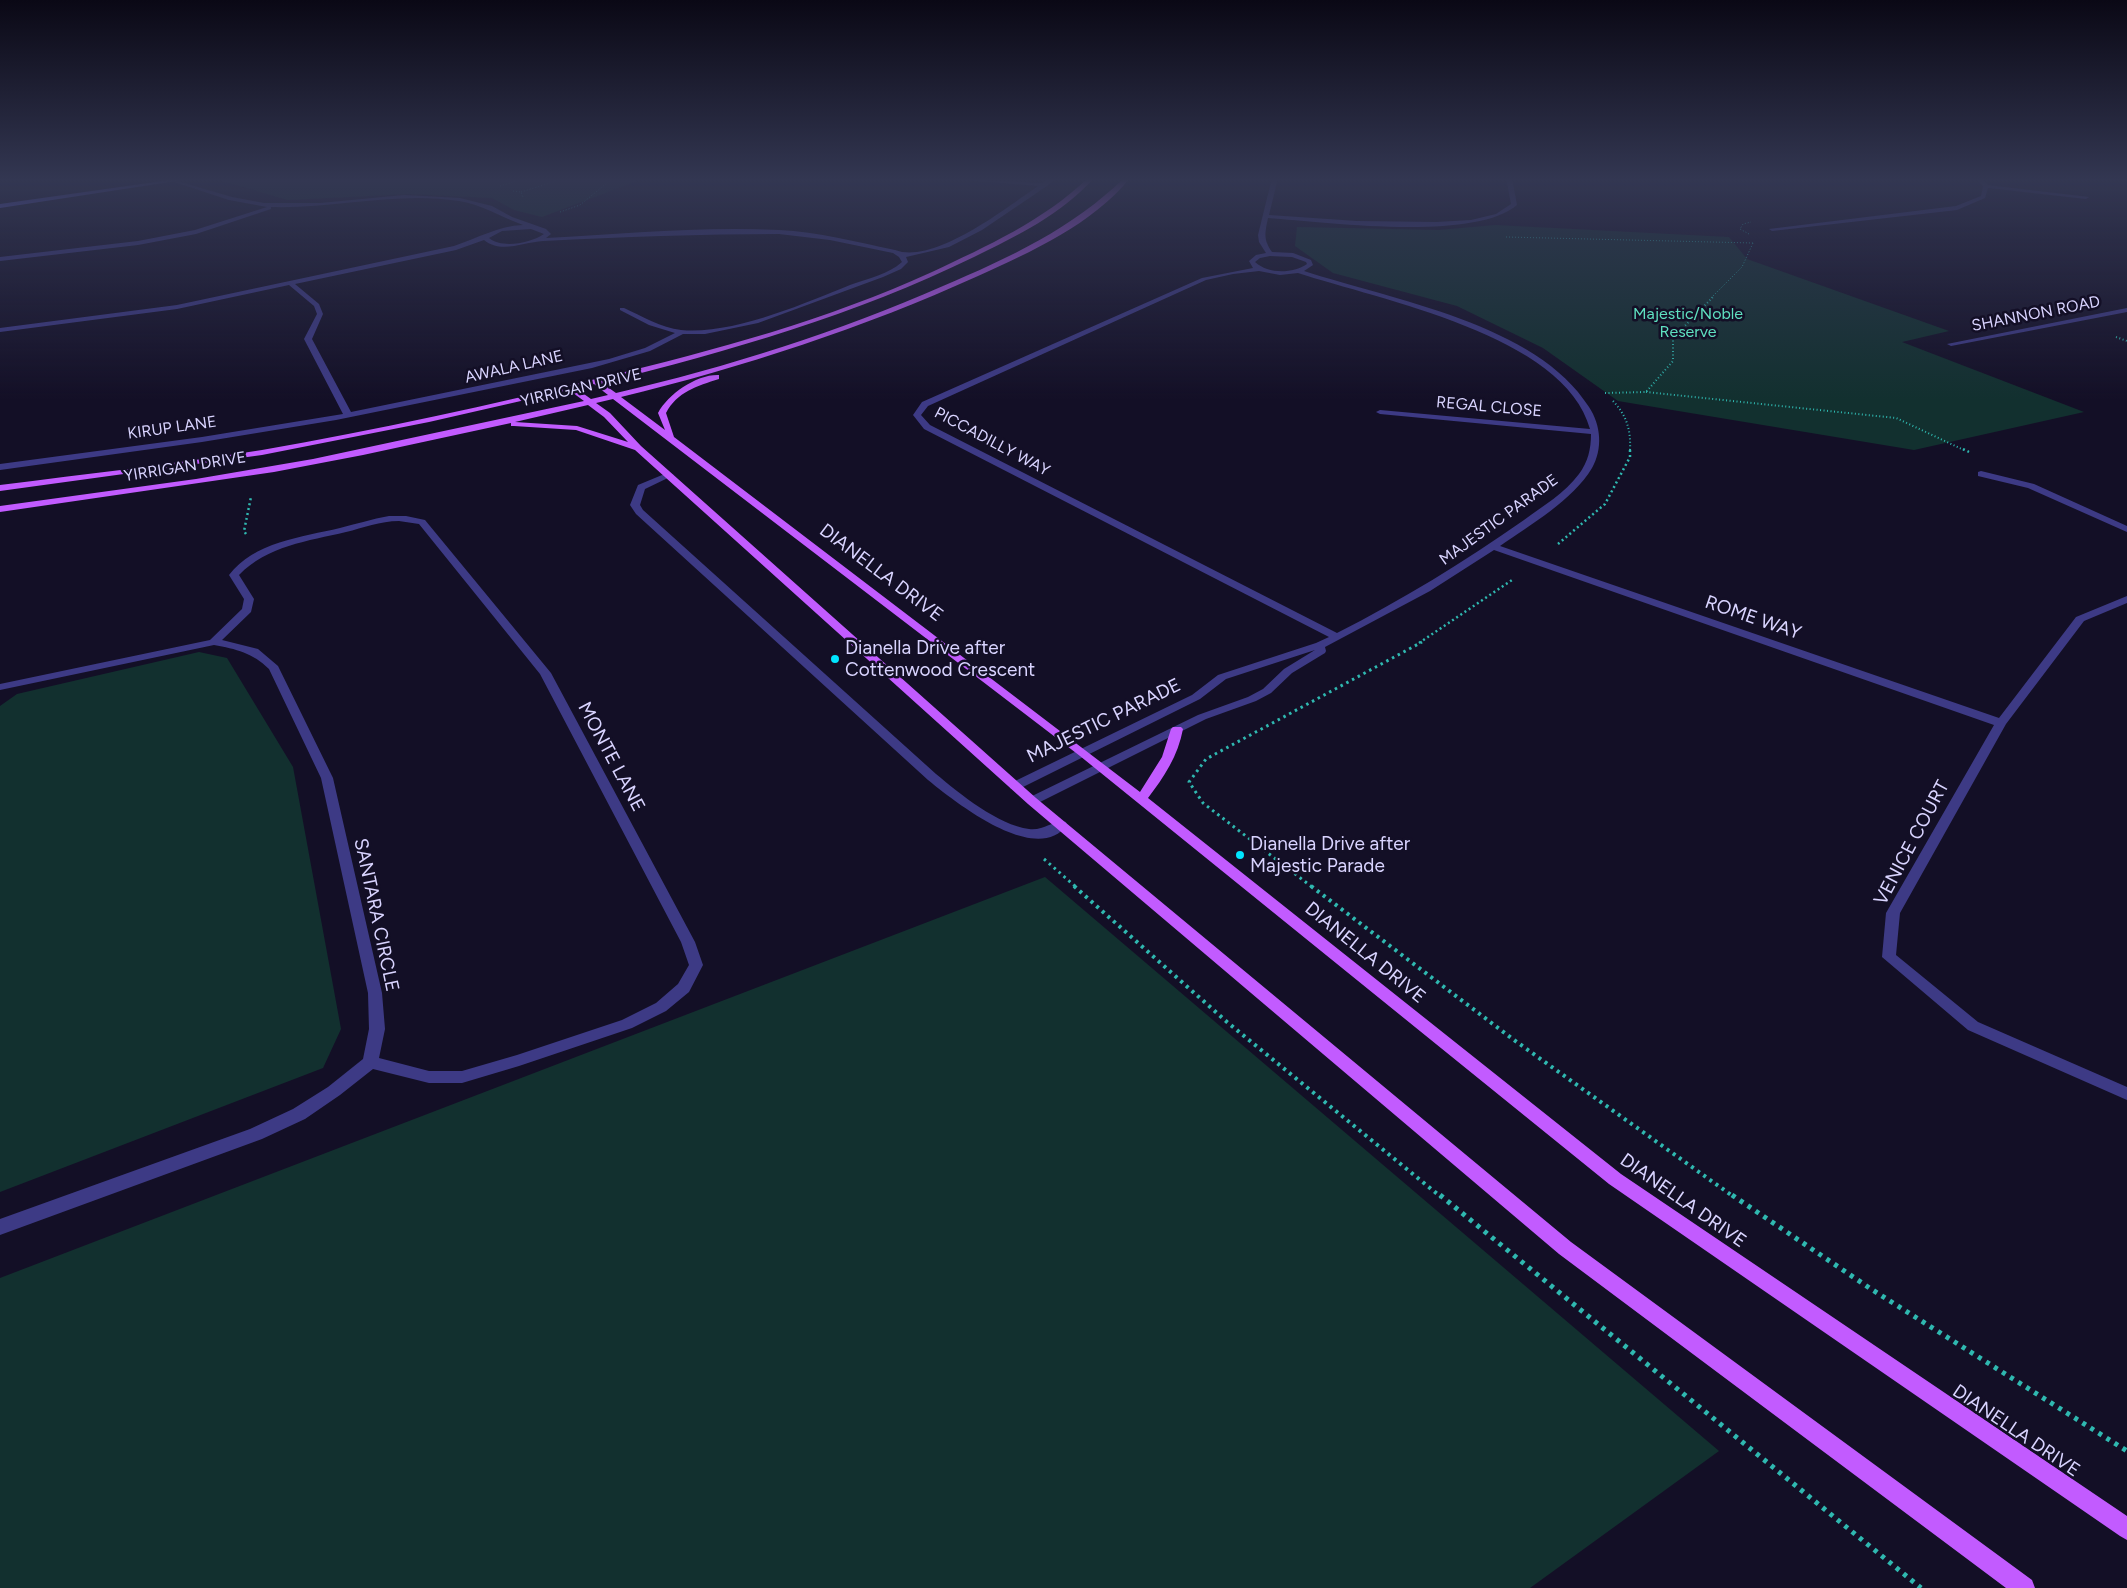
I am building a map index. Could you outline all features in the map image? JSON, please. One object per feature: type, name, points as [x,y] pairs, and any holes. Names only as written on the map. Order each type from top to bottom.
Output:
[{"type":"main road","name":"YIRRIGAN DRIVE","points":[[0,488],[271,450],[463,413],[596,382],[711,352],[846,309],[896,290],[978,252]]},
{"type":"main road","name":"YIRRIGAN DRIVE","points":[[0,509],[156,488],[313,462],[616,396],[783,350],[868,322],[1024,252]]},
{"type":"main road","points":[[673,438],[662,413],[667,401],[683,389],[839,338],[868,322]]},
{"type":"main road","name":"DIANELLA DRIVE","points":[[596,382],[673,438],[1084,753],[1615,1179],[2127,1529]]},
{"type":"main road","points":[[571,388],[607,415],[638,448],[1032,801],[1566,1248],[2024,1588]]},
{"type":"main road","points":[[492,424],[577,428],[638,448]]},
{"type":"main road","points":[[1141,798],[1164,766],[1175,742],[1177,729]]},
{"type":"street","points":[[0,259],[59,252]]},
{"type":"street","points":[[430,254],[437,252]]},
{"type":"street","points":[[0,330],[138,314],[445,252]]},
{"type":"street","points":[[622,310],[658,326],[682,332],[712,331],[761,318],[881,276],[899,268],[905,262],[902,256],[895,252]]},
{"type":"street","points":[[902,256],[920,252]]},
{"type":"street","points":[[1260,269],[1252,264],[1251,260],[1270,254],[1293,255],[1309,261],[1310,266],[1298,271]]},
{"type":"street","name":"MAJESTIC PARADE","points":[[1015,786],[1084,753],[1121,732],[1196,697],[1208,683],[1233,671],[1270,662],[1308,647],[1319,646],[1423,592],[1494,547],[1569,492],[1585,472],[1593,455],[1594,432],[1590,416],[1577,394],[1559,375],[1532,356],[1486,330],[1440,314],[1298,271],[1283,272],[1260,269]]},
{"type":"street","name":"PICCADILLY WAY","points":[[1260,269],[1233,272],[1204,279],[925,404],[917,415],[927,427],[1337,637]]},
{"type":"street","points":[[290,283],[318,305],[320,314],[308,339],[348,415]]},
{"type":"street","name":"SHANNON ROAD","points":[[1951,344],[2127,310]]},
{"type":"street","name":"AWALA LANE","points":[[348,415],[485,389],[637,353],[669,340],[682,332]]},
{"type":"street","name":"REGAL CLOSE","points":[[1380,412],[1594,432]]},
{"type":"street","name":"KIRUP LANE","points":[[0,466],[172,444],[348,415]]},
{"type":"street","points":[[1981,474],[2031,486],[2127,529]]},
{"type":"street","points":[[670,475],[641,487],[635,505],[639,512],[932,777],[958,798],[990,818],[1022,832],[1041,834],[1062,825]]},
{"type":"street","name":"MONTE LANE","points":[[214,642],[247,610],[249,599],[234,575],[241,566],[269,550],[378,521],[411,518],[422,522],[545,673],[688,942],[696,965],[684,988],[661,1007],[627,1024],[520,1060],[462,1077],[429,1077],[370,1062]]},
{"type":"street","name":"ROME WAY","points":[[1494,547],[2001,723]]},
{"type":"street","name":"VENICE COURT","points":[[2127,599],[2080,618],[2001,723],[1893,913],[1890,957],[1973,1026],[2127,1094]]},
{"type":"street","name":"SANTARA CIRCLE","points":[[0,687],[214,642],[245,647],[263,656],[274,668],[327,778],[375,993],[377,1029],[370,1062]]},
{"type":"street","name":"MAJESTIC PARADE","points":[[1032,801],[1177,729],[1266,691],[1288,671],[1321,651],[1319,646]]},
{"type":"street","points":[[0,1227],[256,1134],[299,1114],[334,1091],[370,1062]]},
{"type":"path","points":[[1646,392],[1673,361],[1673,338],[1742,267],[1749,252]]},
{"type":"path","points":[[1577,394],[1646,392],[1896,418],[1986,459],[1981,474]]},
{"type":"path","points":[[1606,393],[1624,413],[1631,433],[1630,457],[1605,504],[1538,562],[1431,637],[1309,706],[1206,759],[1189,782],[1203,803],[1356,923],[1520,1046],[1835,1265],[2127,1451]]},
{"type":"path","points":[[253,489],[244,531],[252,543],[269,550]]},
{"type":"path","points":[[1037,853],[1227,1022],[1921,1588]]},
{"type":"green space","name":"Majestic/Noble Reserve","points":[[1304,252],[1741,252],[1747,259],[1949,331],[1902,342],[2084,412],[1914,450],[1618,401],[1543,348],[1457,306],[1333,273]]},
{"type":"green space","points":[[199,652],[227,658],[293,767],[341,1029],[323,1068],[0,1192],[0,706],[17,694]]},
{"type":"green space","points":[[1045,877],[1719,1451],[1530,1588],[0,1588],[0,1278]]},
{"type":"place","name":"Dianella Drive after Cottenwood Crescent","points":[[835,659]]},
{"type":"place","name":"Dianella Drive after Majestic Parade","points":[[1240,855]]}]
